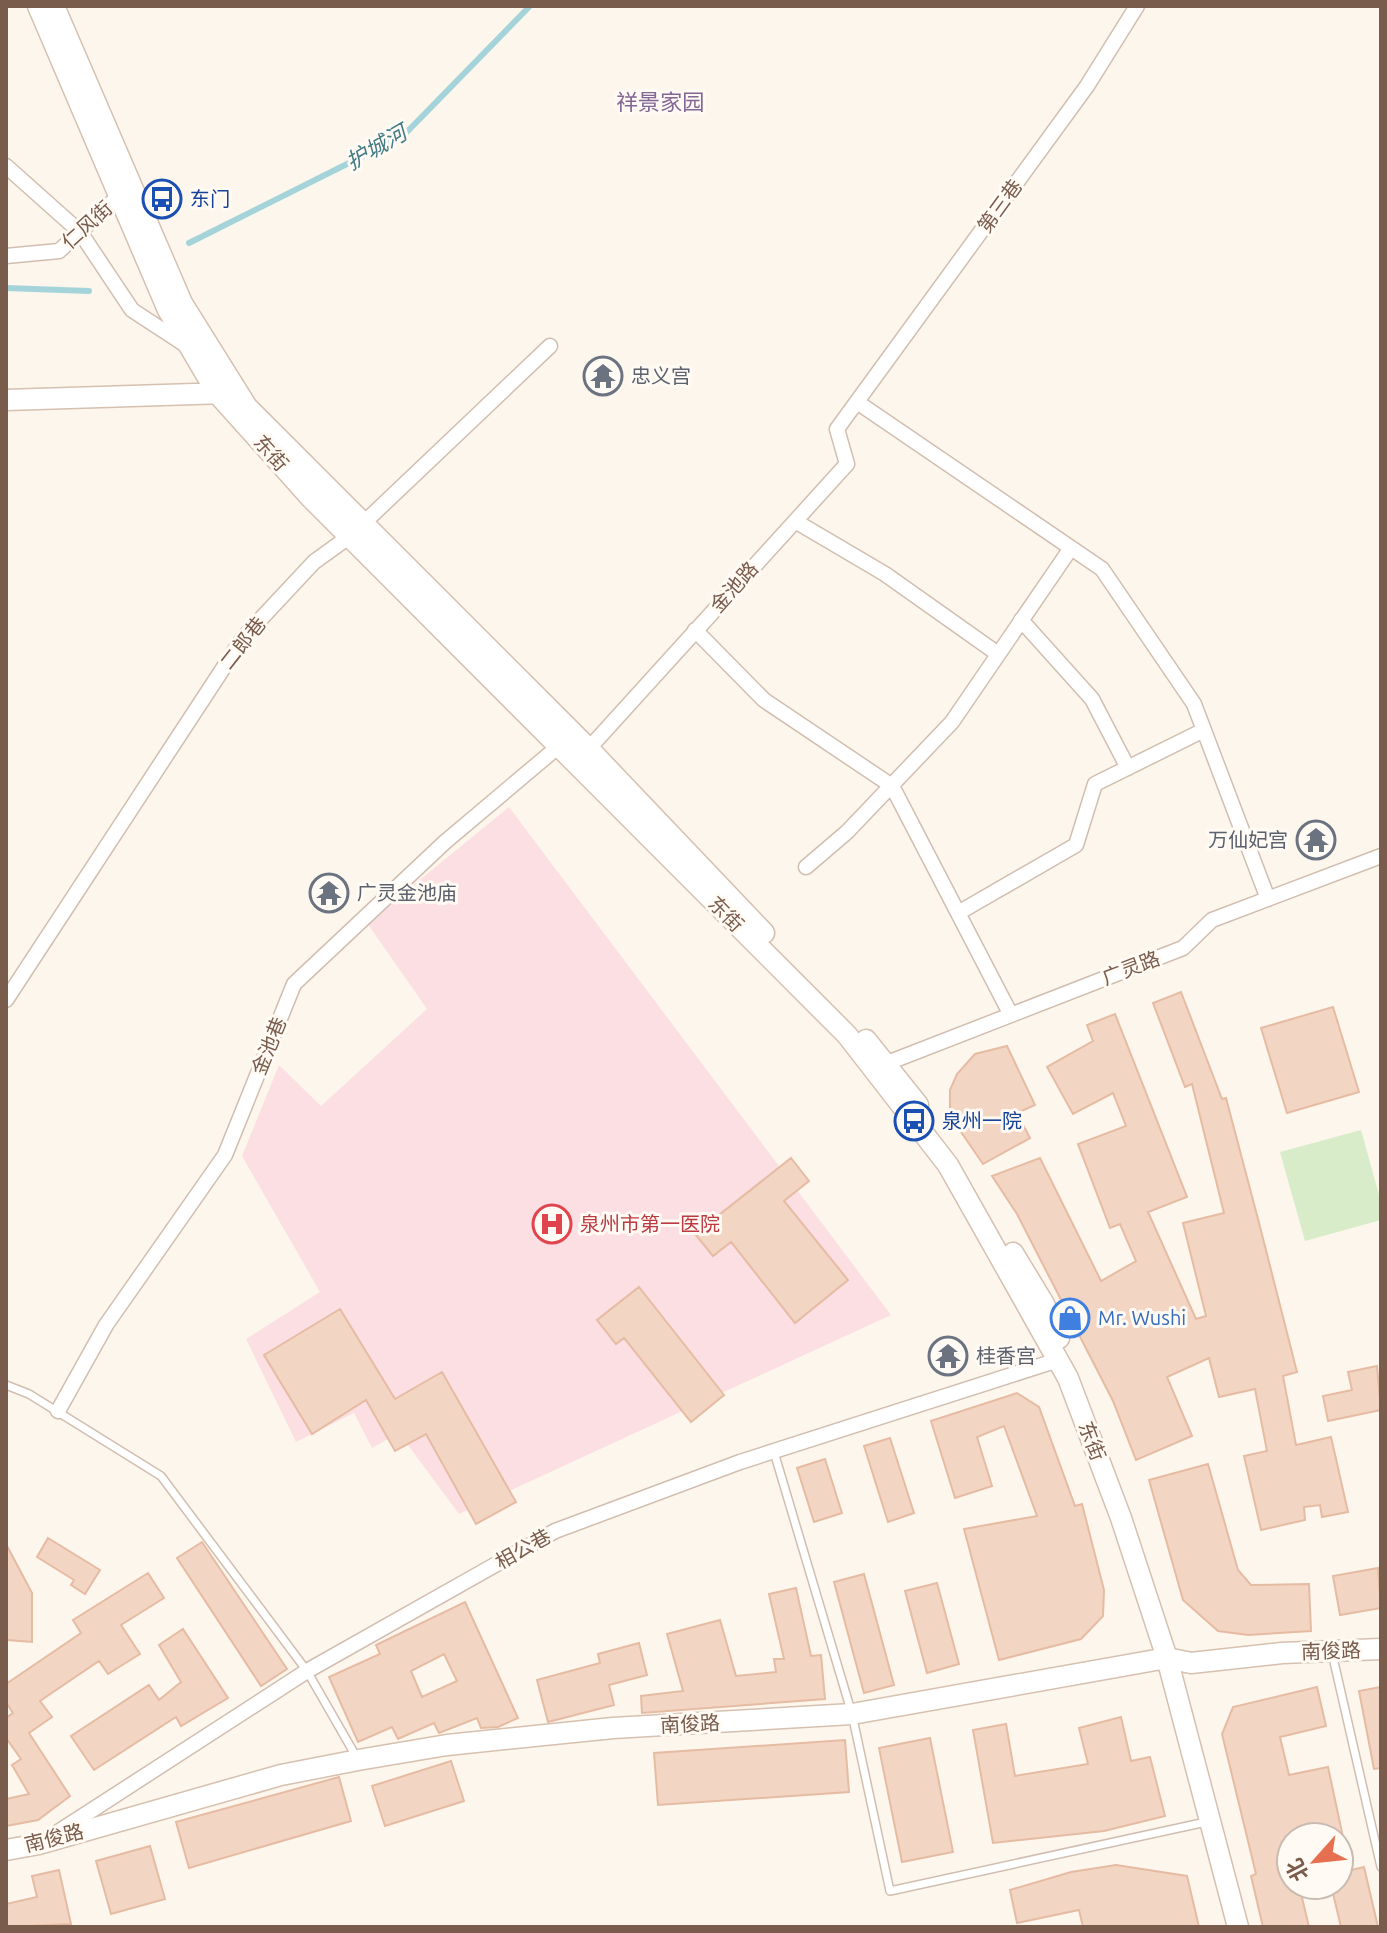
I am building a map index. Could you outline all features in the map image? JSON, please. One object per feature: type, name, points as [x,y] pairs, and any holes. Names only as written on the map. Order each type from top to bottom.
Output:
[{"type":"main road","name":"东街","points":[[38,6],[168,310],[190,348],[227,393],[559,746],[582,756]]},
{"type":"main road","name":"东街","points":[[54,6],[182,303],[227,393]]},
{"type":"main road","points":[[6,400],[227,393]]},
{"type":"main road","name":"东街","points":[[356,530],[582,756],[880,1066],[939,1133],[1044,1304],[1118,1474],[1171,1659],[1238,1927]]},
{"type":"main road","name":"东街","points":[[880,1066],[948,1165],[1068,1378],[1171,1659]]},
{"type":"main road","name":"南俊路","points":[[6,1850],[39,1844],[253,1783],[447,1745],[613,1728],[852,1714],[1171,1659],[1191,1663],[1381,1649]]},
{"type":"street","name":"第三巷","points":[[857,402],[1087,86],[1137,6]]},
{"type":"street","points":[[6,166],[80,232],[132,310],[190,348]]},
{"type":"street","name":"仁风街","points":[[6,256],[59,251],[120,195]]},
{"type":"street","name":"二郎巷","points":[[6,1000],[243,638],[314,562],[356,530],[550,346]]},
{"type":"street","name":"金池路","points":[[582,756],[847,464],[837,429],[857,402]]},
{"type":"street","points":[[857,402],[1102,569],[1194,704],[1268,899]]},
{"type":"street","points":[[795,521],[885,574],[998,654]]},
{"type":"street","points":[[806,867],[847,832],[952,722],[1071,548]]},
{"type":"street","points":[[1021,620],[1092,699],[1128,768]]},
{"type":"street","points":[[695,630],[764,700],[892,786],[1011,1015]]},
{"type":"street","points":[[958,913],[1076,845],[1095,784],[1204,730]]},
{"type":"street","name":"金池巷","points":[[58,1411],[106,1325],[225,1155],[294,984],[445,842],[559,746]]},
{"type":"street","name":"广灵路","points":[[880,1066],[1183,948],[1212,920],[1381,856]]},
{"type":"street","name":"相公巷","points":[[39,1844],[307,1671],[555,1531],[774,1452],[1058,1360]]},
{"type":"lane","points":[[6,1385],[58,1411],[161,1476],[307,1671],[358,1760]]},
{"type":"lane","points":[[774,1452],[852,1714],[890,1891],[1210,1821]]},
{"type":"lane","points":[[1332,1651],[1381,1867]]},
{"type":"shaded area","name":"泉州市第一医院","points":[[509,807],[891,1315],[459,1514],[399,1433],[372,1448],[354,1413],[296,1442],[246,1339],[320,1292],[242,1156],[279,1065],[321,1106],[427,1009],[367,923]]},
{"type":"green space","points":[[1361,1130],[1381,1202],[1381,1220],[1305,1241],[1280,1152]]},
{"type":"building","points":[[1181,992],[1222,1099],[1226,1098],[1297,1372],[1283,1376],[1296,1445],[1331,1437],[1348,1512],[1322,1517],[1320,1505],[1304,1507],[1305,1520],[1261,1530],[1244,1456],[1267,1451],[1255,1389],[1219,1397],[1209,1358],[1167,1377],[1192,1436],[1136,1460],[1113,1401],[1017,1214],[992,1176],[1040,1158],[1101,1281],[1136,1261],[1120,1224],[1110,1228],[1078,1144],[1126,1126],[1113,1093],[1073,1114],[1047,1067],[1093,1041],[1087,1025],[1115,1014],[1187,1197],[1148,1212],[1196,1319],[1206,1316],[1183,1223],[1224,1213],[1192,1084],[1185,1087],[1153,1003]]},
{"type":"building","points":[[1333,1007],[1359,1092],[1287,1113],[1261,1028]]},
{"type":"building","points":[[1007,1046],[1035,1105],[1017,1113],[1030,1138],[983,1164],[950,1116],[950,1090],[957,1074],[975,1054]]},
{"type":"building","points":[[791,1158],[809,1181],[784,1201],[848,1280],[795,1323],[731,1242],[713,1256],[695,1234]]},
{"type":"building","points":[[639,1287],[724,1395],[691,1422],[624,1338],[616,1344],[597,1320]]},
{"type":"building","points":[[340,1309],[395,1399],[442,1372],[516,1502],[476,1524],[426,1434],[395,1451],[366,1400],[312,1434],[264,1355]]},
{"type":"building","points":[[1377,1366],[1381,1410],[1328,1421],[1323,1396],[1352,1390],[1348,1372]]},
{"type":"building","points":[[1017,1393],[1039,1407],[1075,1506],[1082,1504],[1104,1590],[1103,1616],[1081,1639],[999,1660],[964,1529],[1037,1516],[1004,1426],[977,1437],[992,1486],[955,1498],[931,1421]]},
{"type":"building","points":[[890,1438],[914,1513],[888,1522],[864,1446]]},
{"type":"building","points":[[825,1459],[842,1513],[814,1522],[797,1468]]},
{"type":"building","points":[[1208,1464],[1238,1570],[1251,1585],[1309,1584],[1311,1631],[1248,1635],[1218,1631],[1183,1600],[1149,1480]]},
{"type":"building","points":[[48,1538],[100,1570],[85,1594],[71,1585],[74,1580],[37,1557]]},
{"type":"building","points":[[202,1542],[287,1669],[261,1686],[177,1558]]},
{"type":"building","points":[[6,1544],[32,1593],[32,1642],[7,1640]]},
{"type":"building","points":[[1378,1568],[1381,1608],[1340,1615],[1333,1576]]},
{"type":"building","points":[[148,1573],[164,1598],[121,1625],[140,1654],[108,1674],[99,1661],[40,1701],[52,1717],[29,1733],[70,1796],[38,1820],[6,1826],[6,1799],[29,1794],[12,1765],[21,1759],[6,1738],[6,1718],[13,1713],[6,1702],[6,1684],[81,1633],[73,1620]]},
{"type":"building","points":[[864,1574],[894,1685],[864,1693],[834,1582]]},
{"type":"building","points":[[937,1583],[959,1664],[927,1673],[905,1591]]},
{"type":"building","points":[[796,1588],[811,1656],[821,1655],[825,1699],[642,1713],[641,1696],[683,1691],[667,1634],[720,1620],[736,1676],[776,1672],[774,1659],[784,1659],[769,1594]]},
{"type":"building","points":[[465,1602],[518,1718],[498,1727],[481,1728],[477,1718],[439,1733],[434,1723],[398,1739],[392,1727],[358,1742],[329,1677],[380,1654],[376,1645]],"holes":[[[444,1654],[457,1681],[422,1697],[411,1671]]]},
{"type":"building","points":[[183,1629],[228,1698],[181,1726],[176,1717],[94,1770],[71,1736],[149,1685],[159,1700],[181,1682],[159,1645]]},
{"type":"building","points":[[639,1643],[647,1675],[609,1685],[614,1705],[548,1722],[537,1680],[600,1663],[598,1654]]},
{"type":"building","points":[[1317,1687],[1326,1726],[1280,1737],[1289,1775],[1328,1767],[1340,1821],[1275,1821],[1275,1901],[1303,1901],[1309,1927],[1263,1927],[1251,1876],[1256,1874],[1222,1734],[1233,1707]]},
{"type":"building","points":[[1381,1687],[1381,1768],[1374,1769],[1359,1691]]},
{"type":"building","points":[[1121,1717],[1131,1761],[1150,1757],[1165,1816],[1104,1831],[993,1843],[973,1730],[1006,1724],[1015,1776],[1088,1764],[1079,1728]]},
{"type":"building","points":[[930,1738],[953,1852],[902,1862],[879,1748]]},
{"type":"building","points":[[845,1740],[849,1792],[658,1805],[654,1753]]},
{"type":"building","points":[[451,1761],[464,1801],[385,1826],[372,1786]]},
{"type":"building","points":[[339,1777],[351,1821],[189,1868],[176,1822]]},
{"type":"building","points":[[150,1846],[165,1899],[111,1914],[96,1861]]},
{"type":"building","points":[[1116,1865],[1187,1876],[1199,1927],[1083,1927],[1079,1910],[1017,1923],[1010,1890],[1071,1872]]},
{"type":"building","points":[[1364,1867],[1378,1927],[1341,1927],[1335,1901],[1355,1901],[1355,1869]]},
{"type":"building","points":[[59,1870],[71,1924],[6,1927],[6,1904],[37,1897],[32,1876]]},
{"type":"waterway","name":"护城河","points":[[189,243],[403,136],[530,6]]},
{"type":"waterway","name":"护城河","points":[[6,288],[89,291]]},
{"type":"place","name":"东门","points":[[162,199]]},
{"type":"place","name":"忠义宫","points":[[603,376]]},
{"type":"place","name":"万仙妃宫","points":[[1316,840]]},
{"type":"place","name":"广灵金池庙","points":[[329,893]]},
{"type":"place","name":"泉州一院","points":[[914,1121]]},
{"type":"place","name":"泉州市第一医院","points":[[552,1224]]},
{"type":"place","name":"Mr. Wushi","points":[[1070,1318]]},
{"type":"place","name":"桂香宫","points":[[948,1356]]},
{"type":"district","name":"祥景家园","points":[[660,102]]}]
